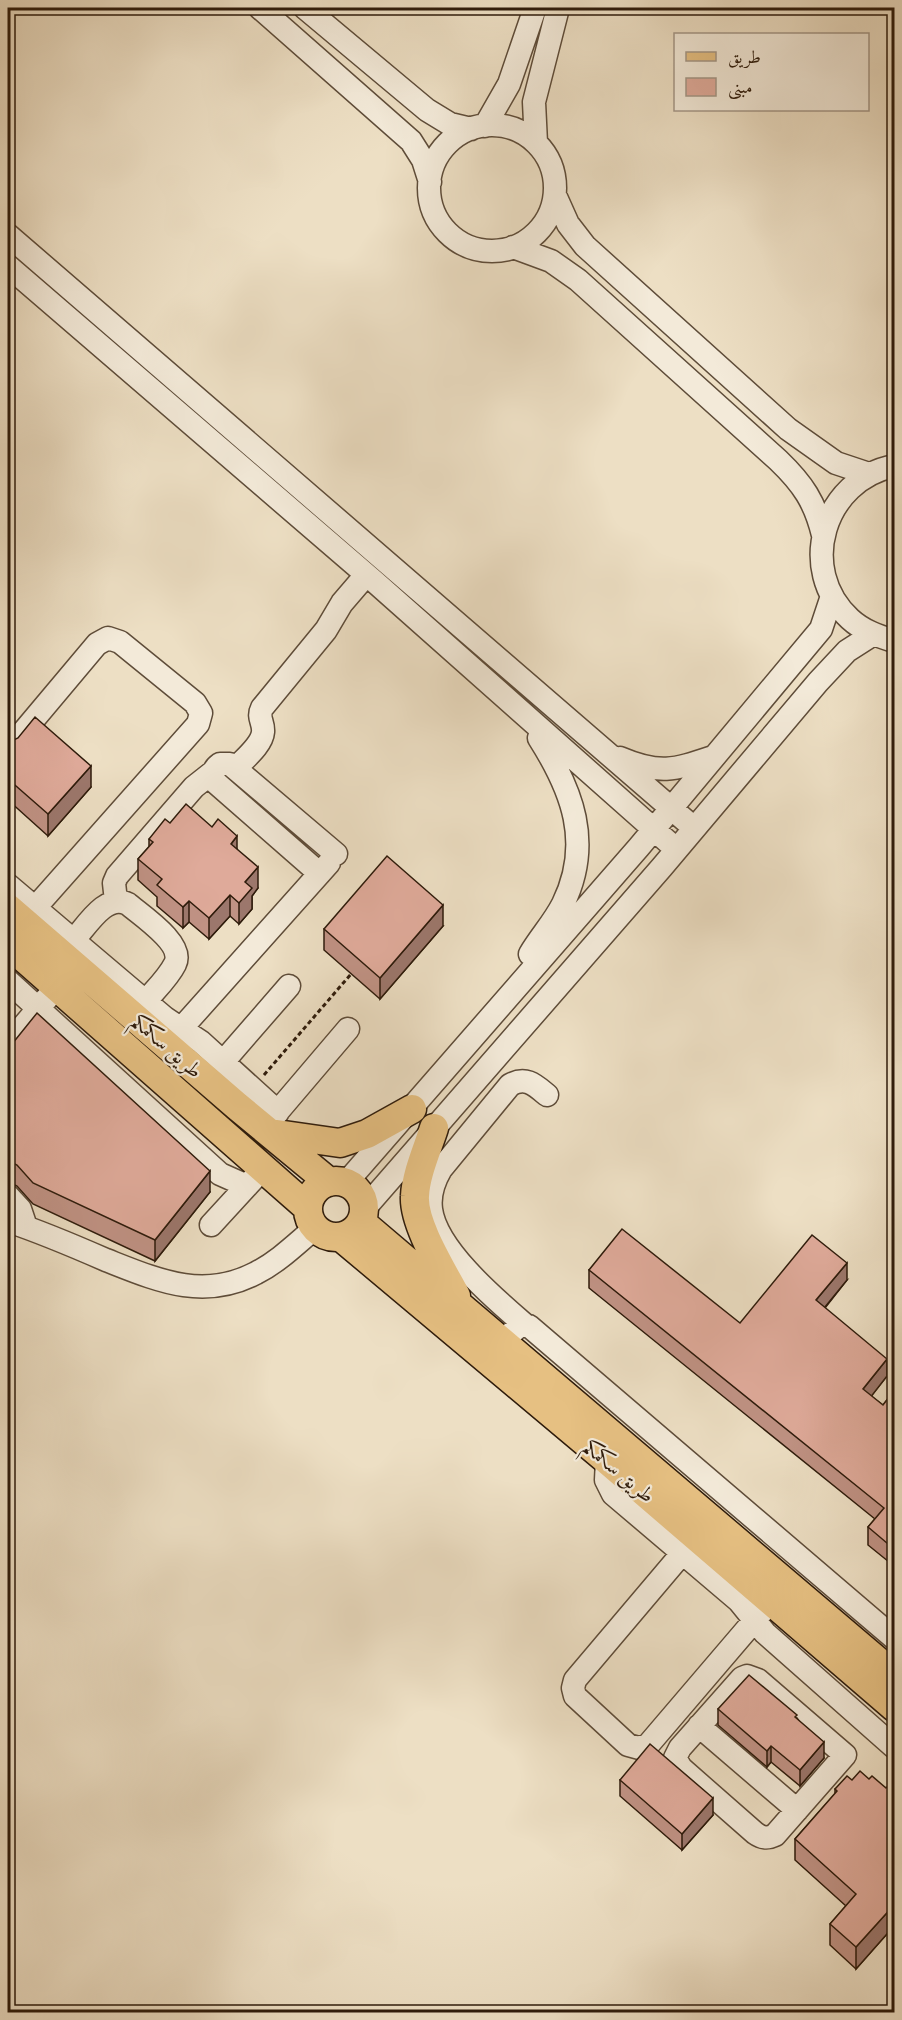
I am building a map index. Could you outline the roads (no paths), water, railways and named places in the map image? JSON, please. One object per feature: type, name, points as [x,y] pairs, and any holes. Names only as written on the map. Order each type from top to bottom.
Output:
[{"type":"main road","name":"طريق سكمكم","points":[[21,909],[173,1037],[338,1182]]},
{"type":"main road","name":"طريق سكمكم","points":[[8,944],[57,987],[255,1177],[311,1218]]},
{"type":"main road","points":[[270,1124],[340,1143],[366,1134],[412,1109]]},
{"type":"main road","points":[[434,1128],[416,1187],[415,1205],[421,1227],[460,1306]]},
{"type":"main road","points":[[338,1182],[356,1189],[361,1195],[356,1223],[327,1236],[311,1218],[309,1201],[317,1189],[338,1182]]},
{"type":"main road","name":"طريق سكمكم","points":[[356,1223],[460,1306],[514,1333],[894,1675]]},
{"type":"main road","name":"طريق سكمكم","points":[[356,1223],[607,1460],[689,1545],[762,1610],[894,1707]]},
{"type":"street","points":[[260,8],[411,141],[423,160],[430,182]]},
{"type":"street","points":[[305,8],[428,110],[450,124],[478,127],[499,125],[513,128],[537,143],[551,167],[555,195],[568,224],[585,246],[788,429],[836,463],[869,474]]},
{"type":"street","points":[[535,8],[509,84],[478,127],[458,135],[439,155],[433,168],[430,196],[439,222],[459,242],[472,248],[500,250],[526,241],[546,221],[555,195]]},
{"type":"street","points":[[537,143],[534,102],[558,8]]},
{"type":"street","points":[[8,235],[694,828]]},
{"type":"street","points":[[513,247],[551,261],[579,280],[778,460],[809,495],[818,512],[823,535]]},
{"type":"street","points":[[8,266],[370,578],[676,849]]},
{"type":"street","points":[[894,466],[869,474],[844,494],[828,520],[823,535],[821,556],[824,577],[832,596],[849,618],[872,634],[894,641]]},
{"type":"street","points":[[236,768],[261,740],[262,708],[326,630],[342,603],[370,578]]},
{"type":"street","points":[[338,1182],[412,1109],[654,829],[821,629],[832,596]]},
{"type":"street","points":[[356,1223],[434,1128],[847,651],[872,634]]},
{"type":"street","points":[[8,750],[97,644],[108,638],[120,642],[195,704],[201,713],[198,724],[21,909]]},
{"type":"street","points":[[521,983],[526,959],[557,914],[569,890],[575,867],[577,838],[573,805],[561,775],[524,714]]},
{"type":"street","points":[[605,752],[633,764],[657,770],[680,768],[713,757]]},
{"type":"street","points":[[116,901],[114,883],[117,876],[194,787],[220,764],[225,763],[236,768],[341,849],[173,1037]]},
{"type":"street","points":[[213,772],[213,777],[219,785],[319,873]]},
{"type":"street","points":[[8,885],[21,909],[73,941],[170,1023],[173,1037]]},
{"type":"street","points":[[73,941],[94,916],[110,903],[116,901],[128,904],[176,949],[175,964],[145,1002]]},
{"type":"street","points":[[8,981],[214,1169],[227,1178],[255,1177]]},
{"type":"street","points":[[223,1062],[289,986]]},
{"type":"street","points":[[8,1044],[57,987]]},
{"type":"street","points":[[173,1037],[195,1038],[252,1088],[270,1124],[348,1029]]},
{"type":"street","points":[[547,1095],[530,1082],[520,1080],[510,1085],[441,1169],[431,1198],[431,1209],[437,1229],[514,1333],[534,1329],[894,1638]]},
{"type":"street","points":[[211,1225],[255,1177]]},
{"type":"street","points":[[8,1196],[20,1209],[17,1224],[155,1279],[188,1287],[222,1285],[255,1274],[283,1255],[311,1218]]},
{"type":"street","points":[[689,1545],[575,1680],[573,1688],[575,1696],[628,1745],[633,1748],[644,1747],[651,1741],[762,1610]]},
{"type":"street","points":[[762,1610],[765,1634],[894,1747]]},
{"type":"street","points":[[845,1755],[753,1677],[742,1678],[676,1752],[675,1758],[677,1764],[755,1833],[768,1838],[775,1836],[871,1726]]},
{"type":"street","points":[[699,1726],[797,1810]]}]
